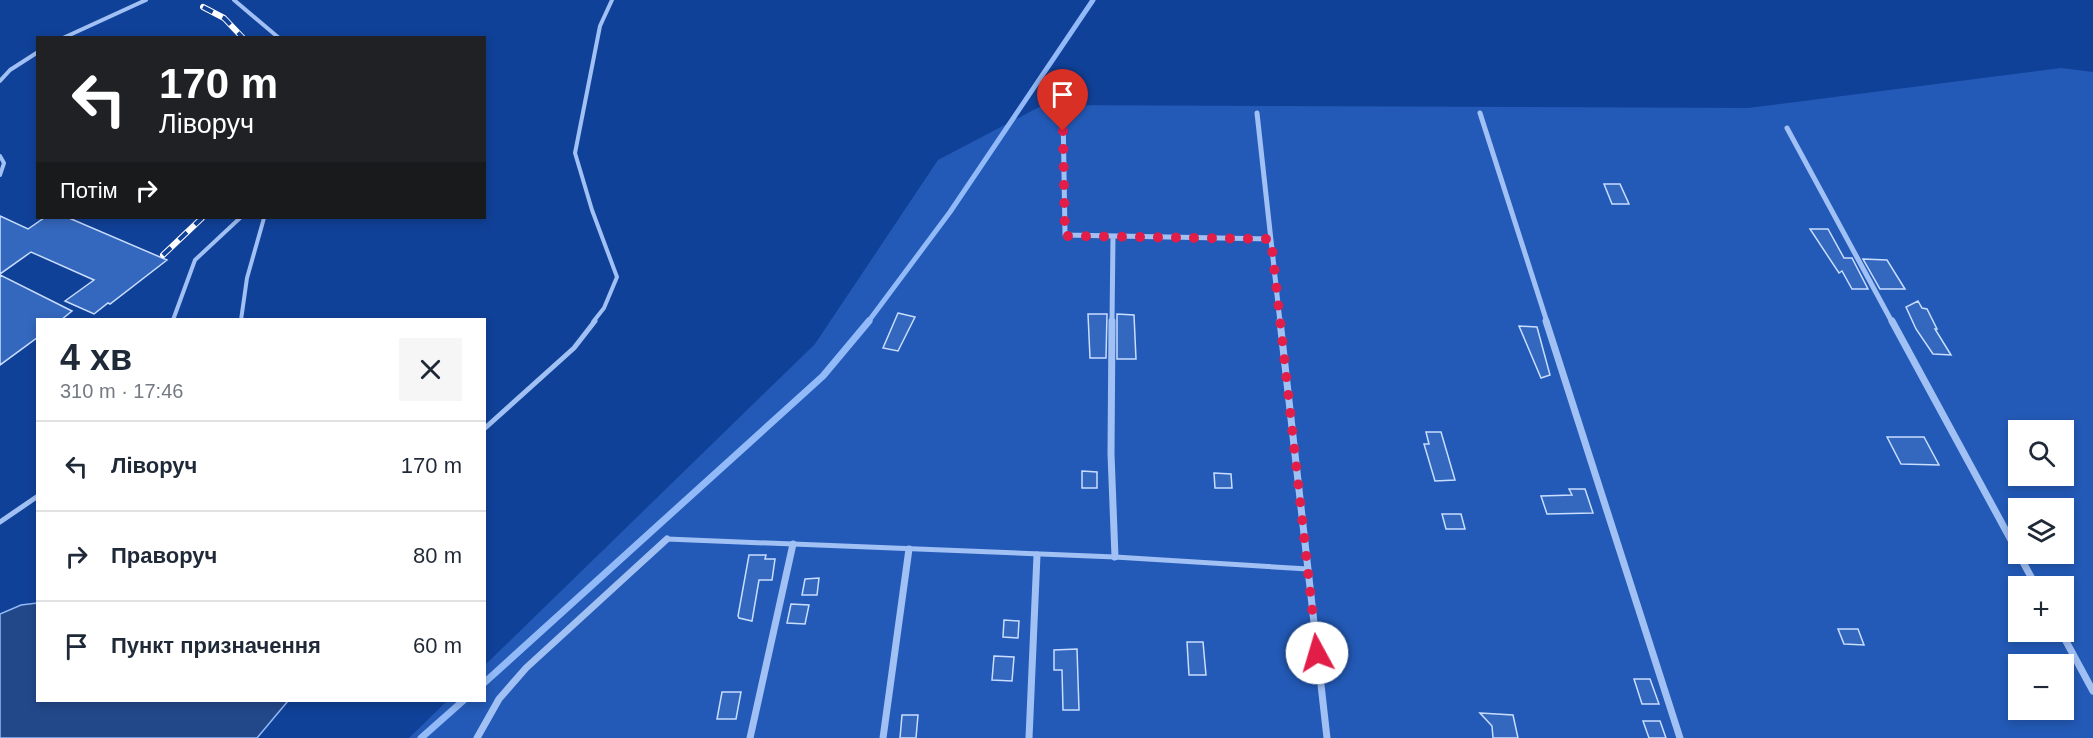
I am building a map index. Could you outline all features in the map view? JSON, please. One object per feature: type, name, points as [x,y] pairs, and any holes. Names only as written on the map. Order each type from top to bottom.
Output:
[{"type":"street","points":[[1063,110],[1065,236],[1271,239]]},
{"type":"street","points":[[1257,113],[1327,738]]},
{"type":"street","points":[[1480,113],[1680,738]]},
{"type":"street","points":[[1787,128],[2031,576]]},
{"type":"street","points":[[1113,236],[1110,454],[1115,557]]},
{"type":"street","points":[[477,738],[499,699],[526,668],[667,539]]},
{"type":"street","points":[[750,738],[793,544]]},
{"type":"street","points":[[883,738],[909,549]]},
{"type":"street","points":[[1029,738],[1037,555]]},
{"type":"street","points":[[2066,642],[2093,691]]},
{"type":"lane","points":[[67,36],[146,0]]},
{"type":"lane","points":[[234,0],[277,36]]},
{"type":"lane","points":[[486,427],[574,348],[604,308],[617,277],[592,210],[575,153],[600,26],[612,0]]},
{"type":"lane","points":[[0,81],[10,70],[36,53]]},
{"type":"lane","points":[[0,156],[4,163],[0,175]]},
{"type":"lane","points":[[174,318],[195,260],[239,219]]},
{"type":"lane","points":[[241,318],[247,278],[264,219]]},
{"type":"lane","points":[[0,522],[36,497]]},
{"type":"lane","points":[[667,539],[1115,557],[1308,569]]},
{"type":"shaded area","points":[[2061,68],[2093,72],[2093,738],[409,738],[446,702],[486,702],[486,664],[815,344],[938,160],[1043,105],[1748,108]]},
{"type":"shaded area","points":[[36,603],[36,702],[287,702],[257,738],[0,738],[0,614],[21,605]]},
{"type":"building","points":[[1604,184],[1620,184],[1629,204],[1612,204]]},
{"type":"building","points":[[0,216],[28,229],[43,219],[71,219],[167,260],[94,314],[65,301],[94,280],[31,252],[0,274]]},
{"type":"building","points":[[1810,229],[1828,229],[1844,258],[1852,258],[1868,289],[1852,289],[1842,271],[1839,273]]},
{"type":"building","points":[[1863,259],[1887,260],[1905,289],[1880,289]]},
{"type":"building","points":[[0,275],[72,311],[63,318],[36,318],[36,338],[0,365]]},
{"type":"building","points":[[1918,301],[1922,308],[1927,309],[1937,329],[1935,329],[1951,355],[1933,354],[1916,329],[1906,307]]},
{"type":"building","points":[[898,313],[915,317],[898,351],[883,348]]},
{"type":"building","points":[[1088,314],[1107,314],[1106,358],[1090,358]]},
{"type":"building","points":[[1117,314],[1134,315],[1136,359],[1117,359]]},
{"type":"building","points":[[1519,326],[1537,327],[1550,375],[1541,378]]},
{"type":"building","points":[[1426,432],[1441,432],[1455,480],[1435,481],[1424,444],[1429,444]]},
{"type":"building","points":[[1887,437],[1924,437],[1939,465],[1901,464]]},
{"type":"building","points":[[1082,471],[1097,472],[1097,488],[1082,488]]},
{"type":"building","points":[[1214,473],[1231,474],[1232,488],[1215,488]]},
{"type":"building","points":[[1569,489],[1585,489],[1593,513],[1547,514],[1541,496],[1572,495]]},
{"type":"building","points":[[1442,514],[1461,514],[1465,529],[1446,529]]},
{"type":"building","points":[[749,555],[766,555],[765,559],[775,559],[772,580],[759,580],[752,621],[738,616]]},
{"type":"building","points":[[819,578],[817,595],[802,595],[805,579]]},
{"type":"building","points":[[791,604],[809,605],[805,624],[787,623]]},
{"type":"building","points":[[1004,620],[1019,621],[1018,638],[1003,637]]},
{"type":"building","points":[[1838,629],[1858,629],[1864,645],[1844,644]]},
{"type":"building","points":[[1187,642],[1203,642],[1206,675],[1189,675]]},
{"type":"building","points":[[1077,649],[1079,710],[1063,710],[1062,670],[1054,670],[1054,650]]},
{"type":"building","points":[[994,656],[1014,657],[1012,681],[992,680]]},
{"type":"building","points":[[1634,679],[1650,679],[1659,704],[1642,704]]},
{"type":"building","points":[[722,692],[741,692],[736,719],[717,719]]},
{"type":"building","points":[[1480,713],[1513,715],[1518,738],[1493,738],[1492,726]]},
{"type":"building","points":[[902,715],[918,715],[916,738],[900,738]]},
{"type":"building","points":[[1643,721],[1660,721],[1666,738],[1649,738]]},
{"type":"waterway","points":[[868,322],[950,212],[1093,0]]},
{"type":"waterway","points":[[486,681],[823,376],[869,321]]},
{"type":"waterway","points":[[421,738],[462,702]]},
{"type":"railway","points":[[203,7],[224,18],[241,36]]},
{"type":"railway","points":[[163,255],[201,219]]},
{"type":"route","points":[[1063,131],[1065,236],[1271,239],[1317,653]]}]
